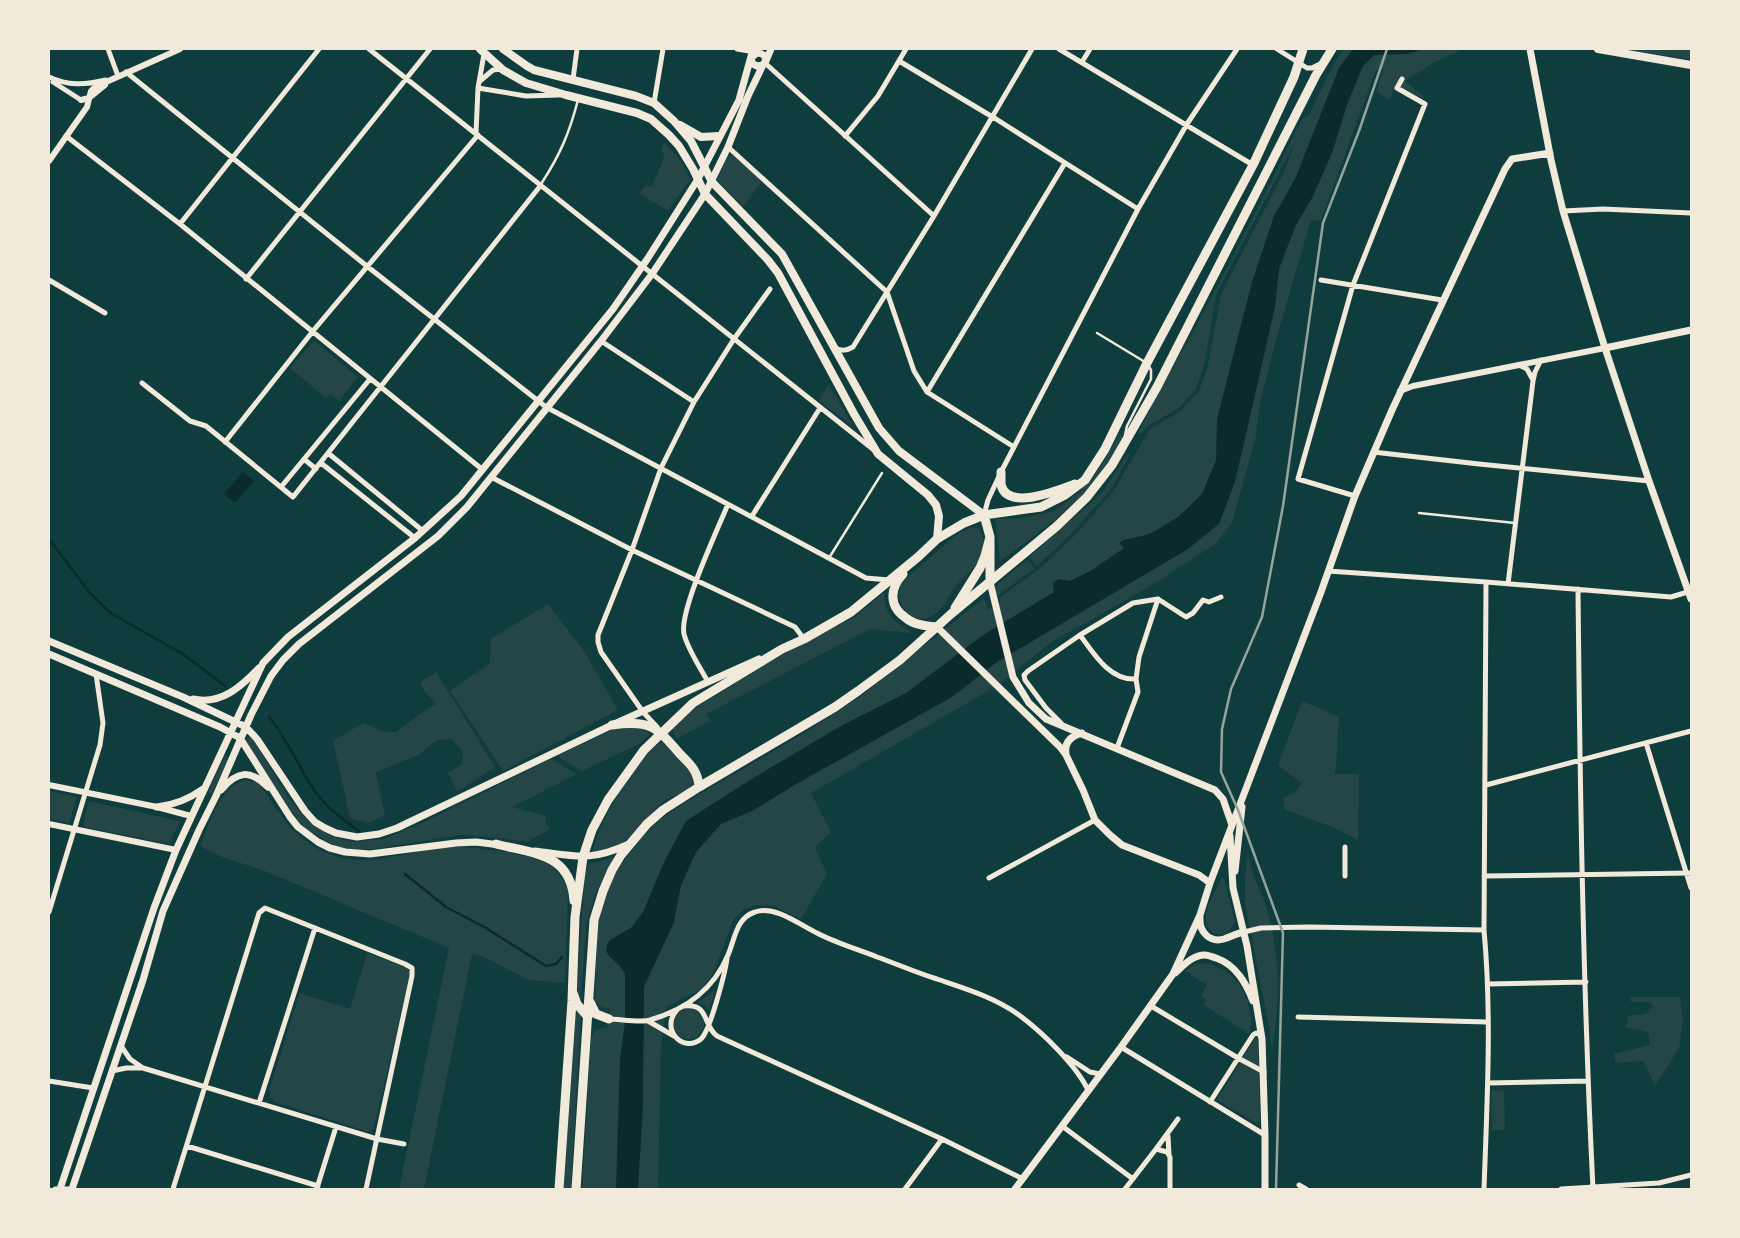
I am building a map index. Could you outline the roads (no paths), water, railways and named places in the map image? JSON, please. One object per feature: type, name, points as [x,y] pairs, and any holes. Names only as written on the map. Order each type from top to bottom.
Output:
[{"type":"highway","points":[[937,627],[920,625],[906,619],[899,611],[892,596],[894,586],[937,538],[964,523],[984,515],[1041,507],[1065,496],[1084,480],[1105,449],[1147,363],[1253,164],[1294,77],[1302,49]]},
{"type":"highway","points":[[576,1189],[594,920],[603,891],[621,855],[647,824],[664,810],[699,787],[835,707],[900,660],[951,614],[1057,526],[1087,497],[1112,466],[1157,387],[1267,170],[1324,60],[1332,49]]},
{"type":"highway","points":[[1001,472],[1001,484],[1004,490],[1012,497],[1020,498],[1035,497],[1084,480]]},
{"type":"highway","points":[[984,515],[990,537],[990,582]]},
{"type":"highway","points":[[951,614],[980,568],[990,537]]},
{"type":"highway","points":[[559,1189],[575,917],[583,857],[592,830],[608,800],[644,750],[693,703],[782,649],[804,639],[851,612],[918,557]]},
{"type":"highway","points":[[612,725],[632,722],[662,732],[692,767],[698,776],[699,787]]},
{"type":"highway","points":[[496,844],[548,858],[559,863],[570,879],[573,889],[575,917]]},
{"type":"highway","points":[[572,988],[577,1004],[588,1017]]},
{"type":"highway","points":[[589,997],[596,1014],[610,1019]]},
{"type":"highway","points":[[587,1034],[595,1023],[610,1019]]},
{"type":"main road","points":[[503,49],[527,66],[636,96],[654,103],[674,121],[691,141],[705,165],[712,182],[782,254],[879,428],[899,451],[939,483],[984,515]]},
{"type":"main road","points":[[72,1189],[143,980],[162,911],[216,796],[240,738],[272,676],[283,660],[299,644],[438,536],[467,507],[601,341],[652,274],[712,182],[728,148],[748,96],[771,49]]},
{"type":"main road","points":[[1530,49],[1563,211],[1605,348],[1649,481],[1690,594]]},
{"type":"main road","points":[[1598,49],[1691,65]]},
{"type":"main road","points":[[482,51],[503,70],[526,83],[637,113],[651,119],[669,135],[678,146],[705,194],[778,273],[854,414],[878,454],[934,502],[939,516],[937,538]]},
{"type":"main road","points":[[753,54],[764,54],[764,63]]},
{"type":"main road","points":[[753,54],[754,65],[759,67],[764,63]]},
{"type":"main road","points":[[183,697],[199,700],[213,699],[228,695],[243,685],[288,637],[424,531],[461,496],[613,309],[642,267],[698,179],[739,100],[753,54]]},
{"type":"main road","points":[[674,121],[701,137],[713,138],[720,136]]},
{"type":"main road","points":[[1014,1189],[1121,1047],[1173,974],[1200,915],[1210,883],[1355,496],[1400,391],[1509,162],[1512,159],[1550,153]]},
{"type":"main road","points":[[1605,348],[1691,330]]},
{"type":"main road","points":[[990,582],[1013,677],[1029,703],[1046,719],[1210,787],[1231,804],[1242,799]]},
{"type":"main road","points":[[937,627],[1053,739],[1066,755],[1095,820],[1122,845],[1199,875],[1210,883]]},
{"type":"main road","points":[[49,641],[183,697],[246,726],[257,738],[305,811],[315,822],[336,834],[357,837],[379,834],[397,828],[612,725],[782,649]]},
{"type":"main road","points":[[49,654],[240,738],[290,817],[308,836],[330,848],[345,852],[370,854],[476,842],[583,857],[610,853],[632,843]]},
{"type":"main road","points":[[58,1189],[154,908],[176,850],[263,663]]},
{"type":"main road","points":[[1066,755],[1068,742],[1074,736],[1082,733]]},
{"type":"main road","points":[[216,796],[230,779],[245,774],[263,782],[276,795]]},
{"type":"main road","points":[[157,807],[188,799],[205,787]]},
{"type":"main road","points":[[1223,799],[1231,829],[1233,888],[1244,932],[1262,1039],[1265,1189]]},
{"type":"main road","points":[[1233,888],[1242,799]]},
{"type":"main road","points":[[191,816],[199,830]]},
{"type":"main road","points":[[176,850],[192,845]]},
{"type":"main road","points":[[1200,915],[1200,928],[1204,934],[1215,940],[1223,940],[1244,932]]},
{"type":"main road","points":[[1173,974],[1191,959],[1205,955],[1222,960],[1238,973],[1247,986],[1259,1021]]},
{"type":"main road","points":[[108,1046],[114,1067]]},
{"type":"street","points":[[108,49],[118,76]]},
{"type":"street","points":[[49,78],[60,82],[92,84],[111,79],[180,49]]},
{"type":"street","points":[[180,224],[319,49]]},
{"type":"street","points":[[370,49],[878,454]]},
{"type":"street","points":[[246,279],[430,49]]},
{"type":"street","points":[[573,80],[577,49]]},
{"type":"street","points":[[654,103],[663,49]]},
{"type":"street","points":[[737,49],[753,54]]},
{"type":"street","points":[[846,136],[878,96],[906,49]]},
{"type":"street","points":[[835,348],[841,351],[853,347],[934,216],[1032,49]]},
{"type":"street","points":[[1059,49],[1253,164]]},
{"type":"street","points":[[1082,62],[1090,49]]},
{"type":"street","points":[[984,515],[988,500],[1001,472],[1138,209],[1187,124],[1237,49]]},
{"type":"street","points":[[1277,49],[1307,68],[1321,64],[1324,60]]},
{"type":"street","points":[[225,442],[313,331],[477,134],[482,51]]},
{"type":"street","points":[[899,61],[1138,209]]},
{"type":"street","points":[[764,63],[934,216]]},
{"type":"street","points":[[479,84],[493,70],[503,70]]},
{"type":"street","points":[[126,72],[546,408],[866,578],[886,583]]},
{"type":"street","points":[[49,78],[87,106]]},
{"type":"street","points":[[81,100],[89,98],[111,79]]},
{"type":"street","points":[[1355,496],[1298,479],[1353,285],[1425,104],[1397,88],[1402,79]]},
{"type":"street","points":[[479,84],[526,96],[566,95]]},
{"type":"street","points":[[49,161],[87,106],[89,98]]},
{"type":"street","points":[[66,136],[180,224],[483,470]]},
{"type":"street","points":[[728,148],[887,292],[914,371],[927,392],[1014,447]]},
{"type":"street","points":[[927,392],[1065,163]]},
{"type":"street","points":[[142,383],[190,421],[206,426],[293,497],[540,185]]},
{"type":"street","points":[[1563,211],[1603,209],[1691,213]]},
{"type":"street","points":[[49,280],[105,314]]},
{"type":"street","points":[[1321,280],[1442,300]]},
{"type":"street","points":[[662,732],[643,712],[601,652],[598,635],[632,550],[661,468],[694,402],[734,339],[770,289]]},
{"type":"street","points":[[601,341],[694,402]]},
{"type":"street","points":[[1400,391],[1421,385],[1605,348]]},
{"type":"street","points":[[1508,584],[1533,381],[1535,372],[1542,360]]},
{"type":"street","points":[[1518,365],[1527,369],[1533,381]]},
{"type":"street","points":[[1410,372],[1413,381],[1421,385]]},
{"type":"street","points":[[281,487],[370,379]]},
{"type":"street","points":[[752,516],[820,408]]},
{"type":"street","points":[[1373,452],[1649,481]]},
{"type":"street","points":[[328,453],[424,531]]},
{"type":"street","points":[[304,459],[316,469]]},
{"type":"street","points":[[321,463],[415,538]]},
{"type":"street","points":[[491,477],[632,550],[795,627],[804,639]]},
{"type":"street","points":[[708,682],[684,634],[683,621],[696,581],[728,504]]},
{"type":"street","points":[[1328,571],[1671,597],[1690,594]]},
{"type":"street","points":[[1484,1189],[1488,1083],[1488,984],[1484,930],[1486,582]]},
{"type":"street","points":[[1578,589],[1587,1081],[1593,1189]]},
{"type":"street","points":[[1062,725],[1046,708],[1025,680],[1024,676],[1028,672],[1080,635],[1133,603],[1158,599],[1186,617],[1193,613],[1203,600],[1209,602],[1221,597]]},
{"type":"street","points":[[1117,748],[1138,692],[1136,679],[1139,657],[1158,599]]},
{"type":"street","points":[[1080,635],[1096,656],[1114,674],[1122,678],[1136,679]]},
{"type":"street","points":[[49,912],[100,745],[102,723],[96,674]]},
{"type":"street","points":[[1486,785],[1691,730]]},
{"type":"street","points":[[1646,742],[1689,873],[1691,888]]},
{"type":"street","points":[[49,785],[157,807],[191,816]]},
{"type":"street","points":[[989,878],[1095,820]]},
{"type":"street","points":[[49,824],[176,850]]},
{"type":"street","points":[[1345,847],[1345,876]]},
{"type":"street","points":[[1484,876],[1689,873]]},
{"type":"street","points":[[173,1189],[260,910],[268,909],[412,968],[412,976],[366,1189]]},
{"type":"street","points":[[674,1036],[670,1024],[671,1018],[679,1008],[709,987],[728,956],[742,921],[752,912],[771,911],[822,936],[936,979],[966,987],[998,1002],[1020,1016],[1058,1051],[1078,1072],[1088,1090]]},
{"type":"street","points":[[1244,932],[1261,928],[1309,927],[1484,930]]},
{"type":"street","points":[[259,1103],[315,928]]},
{"type":"street","points":[[648,1020],[682,1042],[695,1042],[705,1035],[725,973],[728,956]]},
{"type":"street","points":[[1488,984],[1586,982]]},
{"type":"street","points":[[1151,1006],[1264,1072]]},
{"type":"street","points":[[588,1017],[648,1020],[679,1008],[697,1007],[706,1016],[708,1026],[717,1036],[942,1139],[1022,1179]]},
{"type":"street","points":[[1298,1017],[1487,1022]]},
{"type":"street","points":[[1210,1102],[1253,1035],[1259,1034],[1262,1039]]},
{"type":"street","points":[[121,1046],[130,1059],[143,1068]]},
{"type":"street","points":[[1121,1047],[1265,1135]]},
{"type":"street","points":[[1058,1051],[1090,1072],[1100,1074]]},
{"type":"street","points":[[114,1067],[143,1068],[377,1139],[404,1144]]},
{"type":"street","points":[[49,1081],[93,1088]]},
{"type":"street","points":[[1488,1083],[1587,1081]]},
{"type":"street","points":[[1125,1189],[1159,1150],[1178,1119]]},
{"type":"street","points":[[187,1146],[317,1188],[336,1126]]},
{"type":"street","points":[[1062,1126],[1133,1179]]},
{"type":"street","points":[[1168,1136],[1170,1189]]},
{"type":"street","points":[[905,1189],[942,1139]]},
{"type":"street","points":[[1159,1150],[1167,1152],[1170,1157]]},
{"type":"street","points":[[1561,1189],[1593,1189],[1659,1182],[1691,1175]]},
{"type":"street","points":[[1299,1185],[1306,1189]]},
{"type":"street","points":[[58,1189],[72,1189]]},
{"type":"lane","points":[[540,185],[565,144],[578,98]]},
{"type":"lane","points":[[1098,333],[1147,363],[1151,370],[1151,379],[1127,426],[1126,442]]},
{"type":"lane","points":[[829,558],[882,473]]},
{"type":"lane","points":[[360,494],[367,485]]},
{"type":"lane","points":[[1419,513],[1515,524]]},
{"type":"waterway","points":[[49,539],[90,593],[112,614],[183,654],[225,686]]},
{"type":"waterway","points":[[269,717],[286,741],[320,798],[360,832]]},
{"type":"waterway","points":[[405,874],[446,907],[486,928],[546,966],[556,964],[562,957]]},
{"type":"railway","points":[[1276,1189],[1283,933],[1238,810],[1221,772],[1222,729],[1231,689],[1262,617],[1283,506],[1323,223],[1359,131],[1387,49]]}]
